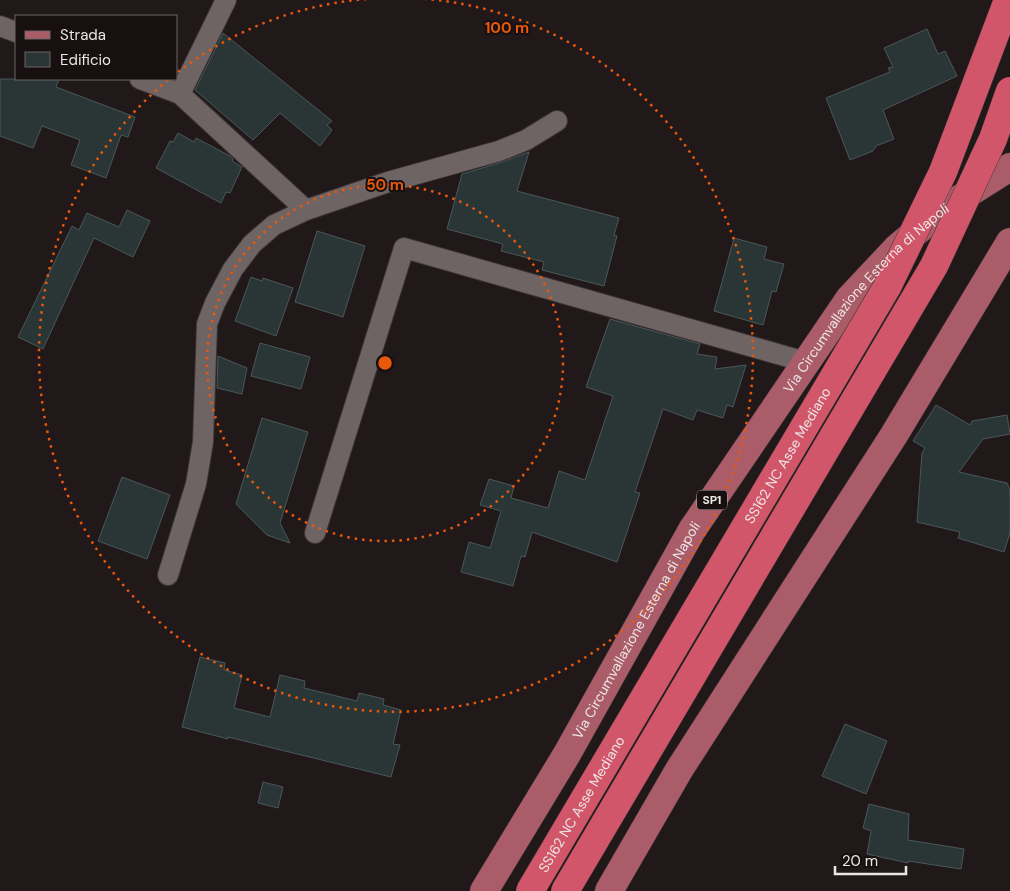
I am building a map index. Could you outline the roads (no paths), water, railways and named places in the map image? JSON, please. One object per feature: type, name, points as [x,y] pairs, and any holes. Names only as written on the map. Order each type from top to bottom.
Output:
[{"type":"highway","name":"SS162 NC Asse Mediano","points":[[530,891],[887,287],[943,172],[1008,0]]},
{"type":"highway","points":[[565,891],[934,266],[993,139],[1010,91]]},
{"type":"main road","name":"Via Circumvallazione Esterna di Napoli","points":[[484,891],[567,754],[692,530],[850,298],[897,248],[942,210],[1010,167]]},
{"type":"main road","points":[[609,891],[679,770],[894,435],[1010,242]]},
{"type":"street","points":[[180,94],[226,0]]},
{"type":"street","points":[[0,26],[15,32]]},
{"type":"street","points":[[143,80],[180,94],[306,210]]},
{"type":"street","points":[[168,575],[196,484],[203,442],[208,324],[215,303],[234,269],[252,244],[274,225],[306,210],[388,182],[499,151],[526,140],[557,121]]},
{"type":"street","points":[[315,533],[404,248],[806,362]]}]
